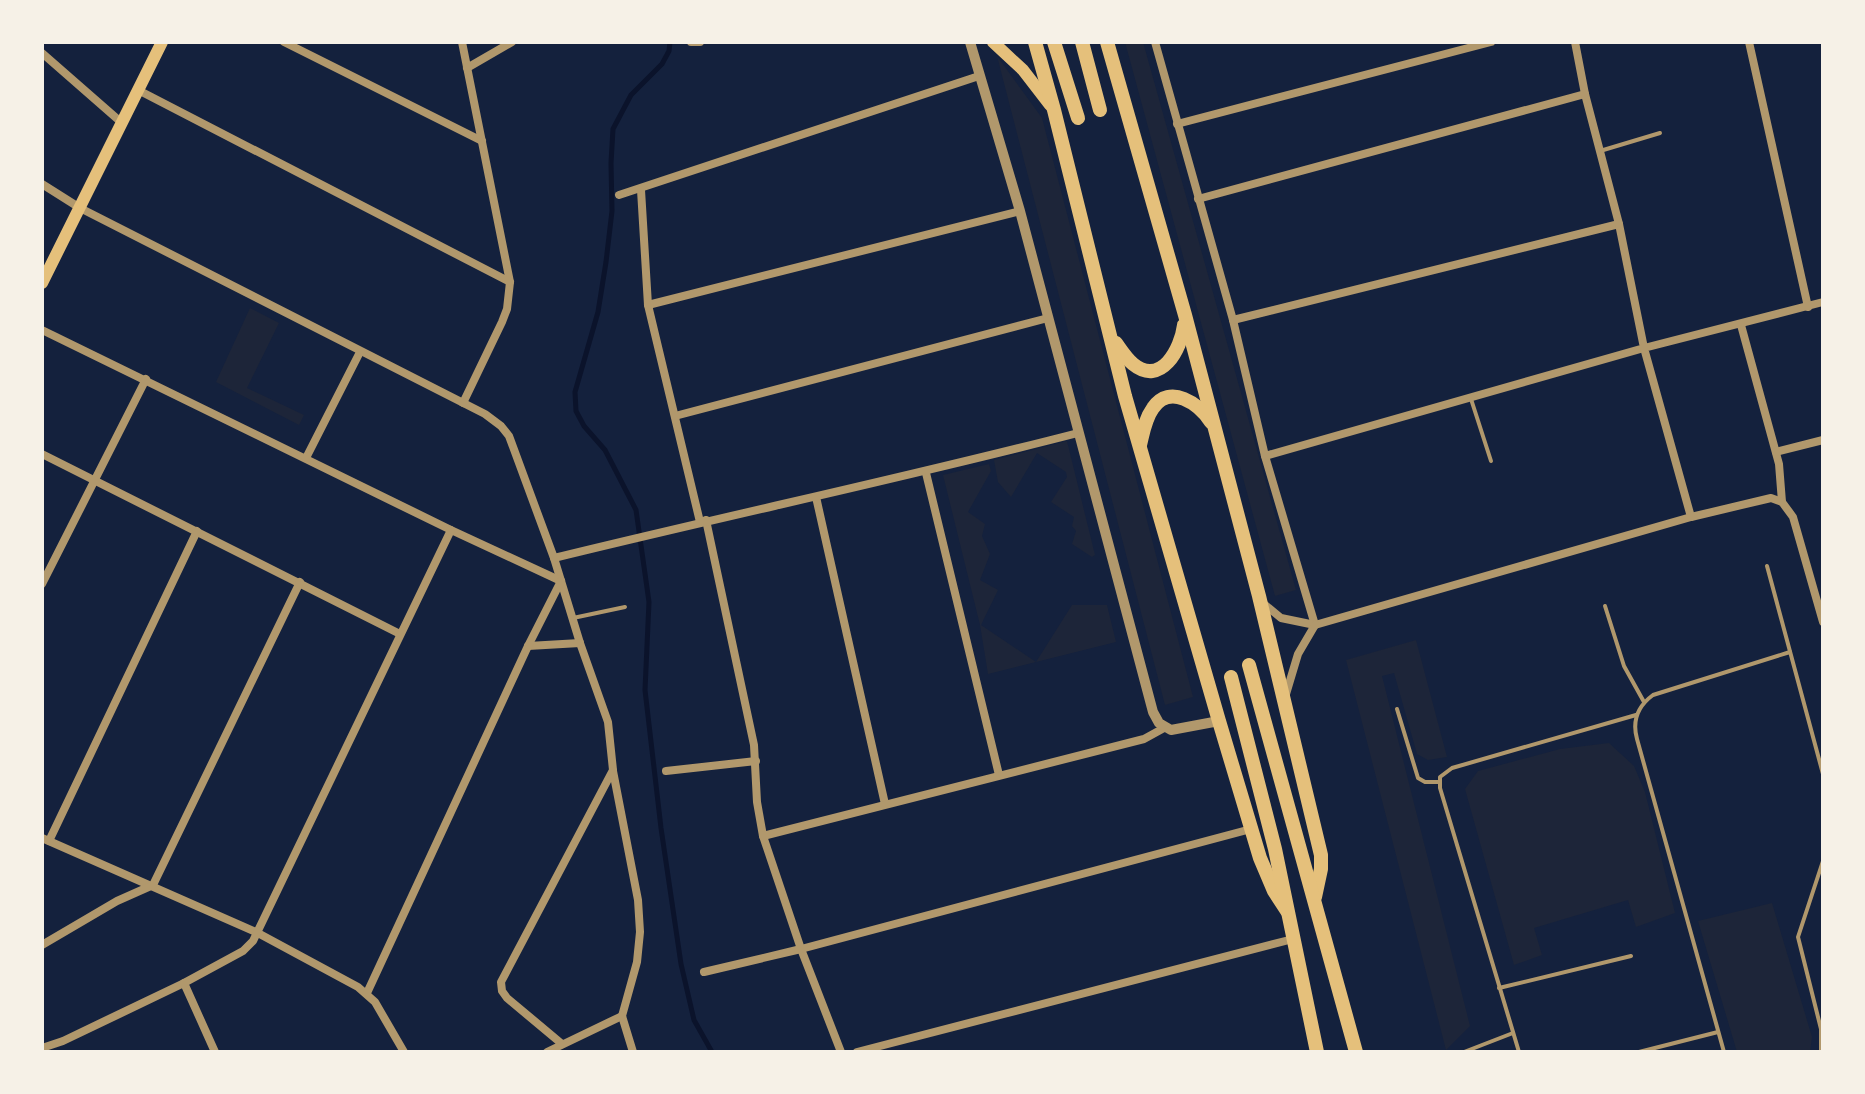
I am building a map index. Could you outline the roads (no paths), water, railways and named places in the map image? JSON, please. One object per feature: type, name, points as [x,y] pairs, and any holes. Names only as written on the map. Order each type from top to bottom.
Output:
[{"type":"main road","points":[[42,283],[162,42]]},
{"type":"main road","points":[[993,42],[1023,70],[1054,110]]},
{"type":"main road","points":[[1035,42],[1140,445],[1219,721],[1266,874],[1287,911]]},
{"type":"main road","points":[[1054,42],[1078,118]]},
{"type":"main road","points":[[1082,42],[1100,110]]},
{"type":"main road","points":[[1107,42],[1185,315],[1259,596],[1321,855],[1315,897]]},
{"type":"main road","points":[[1111,336],[1136,366],[1143,369],[1160,367],[1174,357],[1180,346],[1185,315]]},
{"type":"main road","points":[[1140,445],[1153,408],[1168,398],[1185,399],[1202,409],[1214,425]]},
{"type":"main road","points":[[1249,665],[1356,1052]]},
{"type":"main road","points":[[1231,677],[1261,791],[1315,1052]]},
{"type":"street","points":[[284,42],[482,141]]},
{"type":"street","points":[[462,42],[510,282],[507,309],[463,403]]},
{"type":"street","points":[[467,68],[512,42]]},
{"type":"street","points":[[691,42],[700,42]]},
{"type":"street","points":[[970,42],[1020,211],[1153,712],[1164,728]]},
{"type":"street","points":[[1155,42],[1233,320],[1265,456],[1315,625],[1298,654],[1284,701]]},
{"type":"street","points":[[1177,124],[1491,42]]},
{"type":"street","points":[[1575,42],[1585,94],[1619,224],[1644,348],[1691,517]]},
{"type":"street","points":[[1749,42],[1808,307]]},
{"type":"street","points":[[42,53],[122,123]]},
{"type":"street","points":[[619,195],[979,76]]},
{"type":"street","points":[[138,90],[510,282]]},
{"type":"street","points":[[1198,199],[1585,94]]},
{"type":"street","points":[[42,184],[80,208],[494,419],[509,436],[554,558],[608,722],[613,770],[638,900],[640,932],[637,962],[622,1016],[624,1031],[633,1052]]},
{"type":"street","points":[[641,190],[648,305],[703,521],[756,761],[757,802],[763,836],[801,949],[841,1052]]},
{"type":"street","points":[[648,305],[1020,211]]},
{"type":"street","points":[[1233,320],[1619,224]]},
{"type":"street","points":[[1265,456],[1644,348],[1823,302]]},
{"type":"street","points":[[675,416],[1048,318]]},
{"type":"street","points":[[1741,325],[1776,452],[1782,502],[1793,517],[1823,622]]},
{"type":"street","points":[[42,330],[561,581]]},
{"type":"street","points":[[306,458],[360,352]]},
{"type":"street","points":[[42,584],[146,379]]},
{"type":"street","points":[[554,558],[703,521],[926,473],[1078,433]]},
{"type":"street","points":[[1776,452],[1823,440]]},
{"type":"street","points":[[42,454],[400,634]]},
{"type":"street","points":[[926,473],[999,775]]},
{"type":"street","points":[[816,497],[885,804]]},
{"type":"street","points":[[1259,596],[1281,618],[1315,625],[1691,517],[1761,499],[1782,502]]},
{"type":"street","points":[[42,1048],[184,983],[243,951],[253,941],[451,530]]},
{"type":"street","points":[[197,531],[45,840],[256,932],[367,993],[404,1052]]},
{"type":"street","points":[[367,993],[561,581]]},
{"type":"street","points":[[42,945],[117,901],[153,885],[300,582]]},
{"type":"street","points":[[528,646],[580,643]]},
{"type":"street","points":[[763,836],[1144,739],[1164,728],[1177,731],[1219,721]]},
{"type":"street","points":[[666,771],[756,761]]},
{"type":"street","points":[[562,1044],[507,998],[501,982],[613,770]]},
{"type":"street","points":[[704,972],[1251,829]]},
{"type":"street","points":[[857,1052],[1293,939]]},
{"type":"street","points":[[184,983],[215,1052]]},
{"type":"street","points":[[547,1052],[622,1016]]},
{"type":"street","points":[[63,1041],[68,1052]]},
{"type":"lane","points":[[1600,151],[1660,133]]},
{"type":"lane","points":[[1471,399],[1491,461]]},
{"type":"lane","points":[[1767,566],[1823,774]]},
{"type":"lane","points":[[1605,606],[1624,666],[1644,702]]},
{"type":"lane","points":[[573,618],[625,607]]},
{"type":"lane","points":[[1724,1052],[1635,731],[1637,715],[1644,702],[1653,695],[1790,652]]},
{"type":"lane","points":[[1397,709],[1418,778],[1425,782],[1439,782]]},
{"type":"lane","points":[[1519,1052],[1439,782],[1443,773],[1452,768],[1637,715]]},
{"type":"lane","points":[[1821,1052],[1821,1029],[1798,937],[1823,861]]},
{"type":"lane","points":[[1499,988],[1631,956]]},
{"type":"lane","points":[[1639,1052],[1718,1032]]},
{"type":"lane","points":[[1464,1052],[1513,1033]]},
{"type":"waterway","points":[[670,42],[662,64],[631,95],[613,129],[612,211],[606,262],[598,312],[575,392],[576,411],[584,426],[605,450],[636,510],[649,602],[645,690],[661,828],[681,964],[694,1020],[712,1052]]}]
